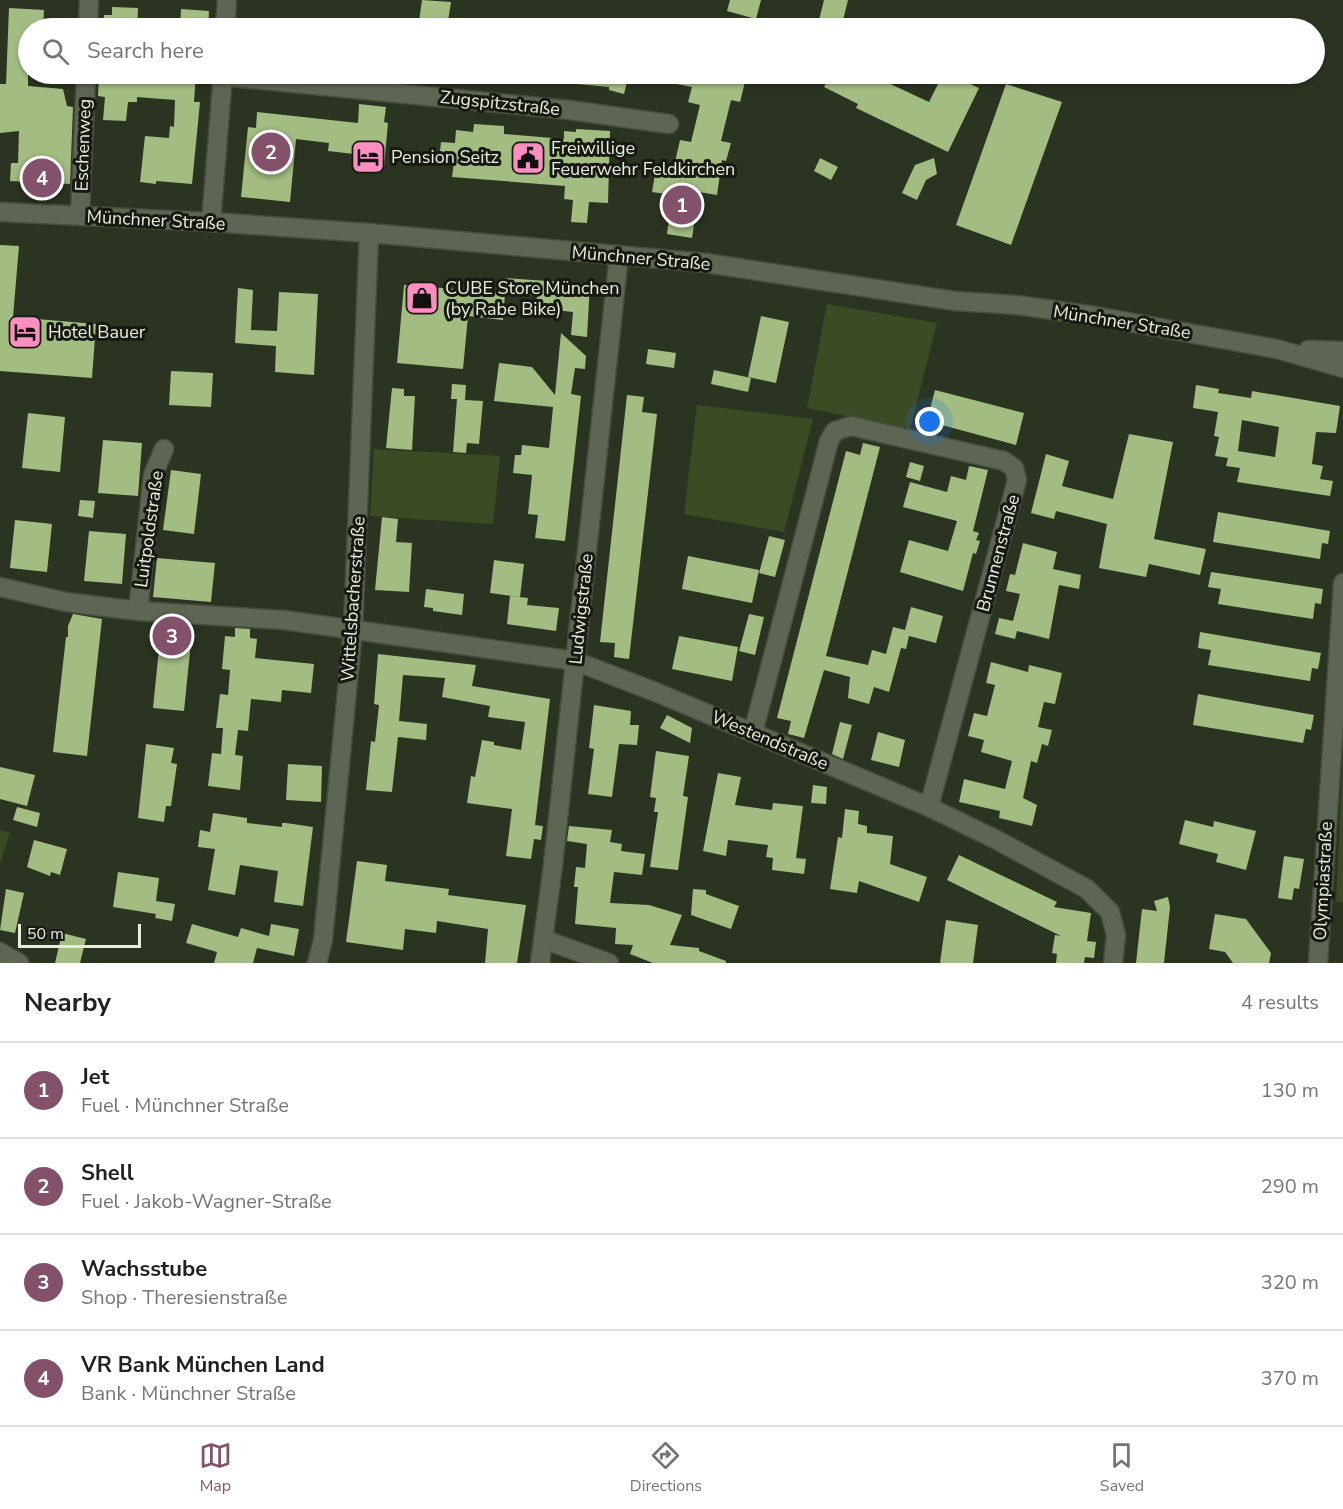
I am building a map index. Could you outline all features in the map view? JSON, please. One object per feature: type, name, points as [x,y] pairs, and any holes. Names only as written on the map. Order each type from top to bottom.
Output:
[{"type":"street","points":[[88,18],[89,0]]},
{"type":"street","points":[[226,18],[227,0]]},
{"type":"street","name":"Eschenweg","points":[[80,216],[86,84]]},
{"type":"street","points":[[211,222],[222,84]]},
{"type":"street","name":"Zugspitzstraße","points":[[312,84],[569,110],[669,124]]},
{"type":"street","name":"Münchner Straße","points":[[0,212],[211,222],[369,233],[706,263],[955,301],[1017,305],[1276,349],[1343,368]]},
{"type":"street","name":"Wittelsbacherstraße","points":[[317,963],[323,939],[353,629],[369,233]]},
{"type":"street","name":"Ludwigstraße","points":[[540,963],[619,255]]},
{"type":"street","name":"Münchner Straße","points":[[1276,349],[1343,351]]},
{"type":"street","name":"Brunnenstraße","points":[[753,733],[826,452],[835,431],[851,426],[1004,461],[1014,468],[1017,480],[929,807]]},
{"type":"street","name":"Luitpoldstraße","points":[[138,611],[153,475],[164,449]]},
{"type":"street","name":"Olympiastraße","points":[[1318,963],[1343,583]]},
{"type":"street","name":"Westendstraße","points":[[0,587],[66,602],[138,611],[284,620],[575,661],[929,807],[995,839],[1087,889],[1110,912],[1116,935],[1113,963]]},
{"type":"street","points":[[543,939],[609,963]]},
{"type":"street","points":[[0,952],[19,963]]},
{"type":"green space","points":[[827,304],[937,323],[910,429],[807,408]]},
{"type":"green space","points":[[697,405],[813,419],[784,532],[684,514]]},
{"type":"green space","points":[[374,449],[500,456],[493,524],[370,516]]},
{"type":"green space","points":[[1343,751],[1343,902],[1336,902]]},
{"type":"green space","points":[[0,830],[10,833],[0,864]]},
{"type":"building","points":[[422,0],[451,2],[449,18],[419,18]]},
{"type":"building","points":[[730,0],[761,0],[756,18],[727,11]]},
{"type":"building","points":[[824,0],[848,0],[844,18],[820,18]]},
{"type":"building","points":[[112,7],[138,8],[138,18],[104,18],[104,15],[112,15]]},
{"type":"building","points":[[9,8],[44,10],[44,18],[18,18],[18,84],[63,89],[67,106],[73,107],[70,184],[10,181],[11,163],[18,163],[19,131],[0,133],[0,84],[6,84]]},
{"type":"building","points":[[181,9],[209,11],[209,18],[181,18]]},
{"type":"building","points":[[99,84],[195,84],[194,102],[200,102],[192,184],[140,182],[145,136],[169,138],[170,126],[174,127],[175,100],[137,97],[137,102],[128,102],[126,121],[103,120],[105,97],[98,96]]},
{"type":"building","points":[[577,84],[626,84],[624,94],[609,90],[609,87]]},
{"type":"building","points":[[677,84],[744,84],[740,102],[731,100],[721,141],[731,143],[726,161],[722,160],[717,195],[699,192],[692,238],[667,234],[672,195],[652,192],[656,168],[673,171],[680,140],[691,142],[700,105],[688,102],[692,87]]},
{"type":"building","points":[[826,84],[890,84],[929,102],[938,84],[970,84],[979,88],[948,152],[856,108],[858,104],[824,87]]},
{"type":"building","points":[[1006,84],[1062,102],[1011,245],[956,225]]},
{"type":"building","points":[[359,104],[386,107],[384,122],[388,123],[384,167],[353,163],[354,154],[328,151],[329,143],[296,139],[290,202],[241,197],[248,127],[256,128],[257,112],[358,123]]},
{"type":"building","points":[[474,124],[504,126],[504,134],[564,139],[564,131],[576,132],[576,129],[610,131],[608,203],[589,202],[587,223],[571,222],[573,200],[564,199],[565,186],[452,177],[454,162],[439,161],[441,142],[455,143],[456,130],[473,132]]},
{"type":"building","points":[[820,158],[838,167],[831,180],[814,171]]},
{"type":"building","points":[[934,158],[937,174],[926,180],[917,200],[902,193],[915,165]]},
{"type":"building","points":[[0,245],[19,246],[13,317],[96,324],[92,378],[0,371]]},
{"type":"building","points":[[503,278],[590,284],[587,337],[571,335],[573,312],[536,308],[537,296],[502,292]]},
{"type":"building","points":[[404,285],[505,293],[503,320],[468,316],[463,369],[397,363]]},
{"type":"building","points":[[238,288],[253,290],[251,330],[277,331],[279,292],[318,294],[314,375],[275,372],[276,346],[235,343]]},
{"type":"building","points":[[761,316],[789,322],[776,383],[748,377]]},
{"type":"building","points":[[561,333],[586,356],[585,369],[575,368],[571,394],[581,396],[565,541],[535,538],[538,515],[528,514],[532,475],[513,473],[515,455],[521,455],[522,445],[549,448],[553,407],[494,401],[499,363],[532,367],[555,395]]},
{"type":"building","points":[[648,349],[676,353],[674,368],[646,364]]},
{"type":"building","points":[[714,370],[751,378],[748,392],[711,384]]},
{"type":"building","points":[[171,371],[213,373],[211,407],[169,405]]},
{"type":"building","points":[[452,384],[466,385],[465,400],[483,401],[479,444],[467,443],[466,453],[453,452],[457,399],[451,399]]},
{"type":"building","points":[[1196,385],[1219,389],[1218,393],[1251,398],[1252,391],[1340,406],[1336,433],[1316,432],[1312,464],[1323,466],[1320,479],[1333,481],[1330,496],[1237,482],[1240,468],[1226,466],[1228,458],[1215,456],[1219,437],[1214,436],[1218,412],[1193,408]],"holes":[[[1242,420],[1279,427],[1275,457],[1238,451]]]},
{"type":"building","points":[[392,388],[404,389],[404,396],[415,396],[412,450],[386,448]]},
{"type":"building","points":[[935,390],[1024,413],[1016,445],[927,421]]},
{"type":"building","points":[[627,395],[644,397],[642,412],[657,414],[629,659],[614,657],[615,643],[600,642]]},
{"type":"building","points":[[28,413],[65,417],[60,472],[22,468]]},
{"type":"building","points":[[1129,434],[1173,442],[1154,539],[1206,549],[1200,575],[1149,564],[1146,577],[1099,568],[1107,524],[1056,511],[1054,519],[1031,513],[1046,454],[1069,461],[1062,486],[1113,499]]},
{"type":"building","points":[[103,440],[142,443],[138,496],[98,493]]},
{"type":"building","points":[[863,443],[880,447],[826,656],[868,665],[872,650],[886,654],[893,627],[905,630],[911,607],[943,616],[936,643],[909,636],[906,649],[901,648],[889,692],[874,687],[869,704],[848,698],[850,677],[824,670],[804,738],[788,734],[791,721],[777,718],[846,451],[860,455]]},
{"type":"building","points":[[910,462],[924,466],[920,481],[906,477]]},
{"type":"building","points":[[969,466],[988,470],[973,531],[979,533],[976,540],[980,541],[976,554],[973,553],[963,591],[900,572],[909,540],[948,551],[957,521],[903,507],[910,482],[947,492],[951,476],[966,480]]},
{"type":"building","points":[[171,470],[201,474],[194,534],[163,530]]},
{"type":"building","points":[[80,500],[95,501],[93,518],[78,516]]},
{"type":"building","points":[[1218,512],[1330,531],[1328,544],[1322,543],[1320,559],[1213,542]]},
{"type":"building","points":[[382,517],[398,519],[396,542],[412,543],[409,592],[375,590]]},
{"type":"building","points":[[15,520],[52,524],[47,572],[10,568]]},
{"type":"building","points":[[89,531],[126,534],[122,584],[84,581]]},
{"type":"building","points":[[769,536],[785,540],[775,577],[759,573]]},
{"type":"building","points":[[1023,543],[1057,552],[1053,569],[1081,575],[1079,589],[1059,585],[1049,639],[1017,631],[1015,639],[995,634],[999,618],[1013,621],[1020,594],[1006,591],[1010,574],[1015,575]]},
{"type":"building","points":[[688,556],[759,570],[752,603],[682,589]]},
{"type":"building","points":[[157,558],[215,563],[211,602],[153,597]]},
{"type":"building","points":[[494,560],[524,564],[520,597],[490,593]]},
{"type":"building","points":[[1211,572],[1323,589],[1321,604],[1315,603],[1313,619],[1218,604],[1221,589],[1208,587]]},
{"type":"building","points":[[426,589],[464,594],[462,615],[433,611],[433,608],[424,607]]},
{"type":"building","points":[[510,596],[528,598],[527,605],[559,608],[556,631],[507,624]]},
{"type":"building","points":[[73,614],[102,619],[87,756],[53,752],[66,637],[68,637],[68,626]]},
{"type":"building","points":[[749,614],[764,617],[755,655],[739,651]]},
{"type":"building","points":[[235,628],[250,629],[250,638],[257,639],[255,658],[314,664],[311,693],[282,690],[281,702],[251,699],[248,731],[238,730],[235,755],[243,756],[240,790],[208,786],[212,753],[221,754],[223,728],[216,728],[220,694],[228,695],[230,670],[222,669],[225,636],[235,637]]},
{"type":"building","points":[[166,631],[180,633],[179,641],[191,642],[184,711],[153,708],[160,639],[166,639]]},
{"type":"building","points":[[1200,632],[1321,653],[1318,669],[1312,668],[1310,681],[1208,665],[1211,650],[1198,648]]},
{"type":"building","points":[[679,636],[738,647],[732,681],[672,669]]},
{"type":"building","points":[[378,654],[476,665],[472,686],[550,699],[535,825],[543,826],[541,840],[534,839],[531,859],[506,856],[512,809],[467,803],[471,776],[475,777],[482,740],[494,742],[494,745],[521,750],[525,722],[488,717],[490,706],[442,697],[445,678],[403,675],[399,721],[427,724],[426,740],[398,737],[392,792],[366,790],[371,741],[375,742],[379,705],[374,704]]},
{"type":"building","points":[[991,662],[1028,672],[1029,665],[1062,673],[1055,704],[1044,702],[1038,727],[1052,730],[1048,746],[1042,744],[1037,763],[1031,761],[1023,798],[1037,805],[1032,826],[999,818],[1000,811],[959,802],[964,779],[1005,789],[1012,761],[981,752],[984,740],[968,736],[974,713],[987,716],[995,685],[986,683]]},
{"type":"building","points":[[1198,694],[1314,715],[1311,730],[1306,729],[1303,743],[1193,725]]},
{"type":"building","points":[[594,705],[631,711],[630,725],[639,725],[637,745],[619,744],[612,797],[588,794],[594,749],[589,748]]},
{"type":"building","points":[[667,715],[692,728],[690,743],[660,728]]},
{"type":"building","points":[[840,722],[852,725],[843,759],[832,754]]},
{"type":"building","points":[[878,732],[905,740],[899,767],[871,760]]},
{"type":"building","points":[[146,744],[174,748],[171,763],[177,764],[171,806],[166,806],[164,822],[138,818]]},
{"type":"building","points":[[656,751],[689,756],[683,796],[688,797],[678,870],[650,867],[658,812],[654,812],[656,798],[650,797]]},
{"type":"building","points":[[288,764],[322,766],[321,802],[286,800]]},
{"type":"building","points":[[0,767],[35,775],[27,806],[0,799]]},
{"type":"building","points":[[718,773],[741,777],[735,805],[772,810],[773,803],[803,806],[796,858],[806,859],[804,874],[772,870],[773,858],[766,857],[768,845],[728,840],[726,856],[703,851]]},
{"type":"building","points":[[813,785],[827,787],[826,804],[811,803]]},
{"type":"building","points":[[17,807],[40,813],[37,827],[13,820]]},
{"type":"building","points":[[845,809],[859,811],[858,824],[867,826],[867,833],[893,836],[890,864],[927,877],[919,902],[859,881],[857,893],[830,889],[838,837],[842,838]]},
{"type":"building","points":[[213,813],[247,818],[247,823],[282,827],[282,823],[286,823],[313,827],[303,906],[274,902],[278,871],[240,865],[235,895],[208,890],[215,849],[198,847],[200,830],[210,832]]},
{"type":"building","points":[[1185,820],[1213,827],[1214,821],[1256,831],[1246,870],[1216,862],[1218,854],[1179,844]]},
{"type":"building","points":[[569,826],[612,830],[610,842],[622,844],[621,851],[645,854],[642,875],[614,872],[610,903],[649,905],[682,915],[670,945],[699,948],[699,951],[726,961],[726,963],[653,963],[630,954],[633,945],[615,944],[616,928],[575,924],[578,887],[574,887],[576,867],[585,868],[587,844],[567,841]]},
{"type":"building","points":[[34,840],[67,849],[60,875],[51,872],[50,876],[27,867]]},
{"type":"building","points":[[959,855],[1057,902],[1054,907],[1091,913],[1087,941],[1096,942],[1094,958],[1085,957],[1084,963],[1056,963],[1057,954],[1052,953],[1055,935],[1061,936],[947,880]]},
{"type":"building","points":[[1284,856],[1304,859],[1299,889],[1294,888],[1292,900],[1278,898]]},
{"type":"building","points":[[357,861],[387,865],[385,881],[449,889],[448,895],[526,905],[517,963],[485,963],[488,929],[437,921],[436,933],[405,929],[403,950],[346,942]]},
{"type":"building","points":[[118,872],[159,878],[156,901],[175,904],[172,921],[155,918],[156,914],[113,907]]},
{"type":"building","points":[[6,889],[24,893],[15,933],[0,930]]},
{"type":"building","points":[[693,889],[706,890],[706,894],[739,906],[731,929],[691,915]]},
{"type":"building","points":[[1168,897],[1170,907],[1164,963],[1136,963],[1142,909],[1157,911],[1154,901]]},
{"type":"building","points":[[1215,914],[1246,919],[1271,953],[1269,963],[1233,963],[1225,952],[1209,949]]},
{"type":"building","points":[[946,920],[978,925],[973,963],[940,963]]},
{"type":"building","points":[[192,924],[238,937],[241,928],[269,936],[271,924],[299,929],[294,956],[257,948],[253,963],[214,963],[217,952],[186,943]]},
{"type":"building","points":[[62,933],[86,939],[80,963],[55,963]]},
{"type":"place","name":"Shell","points":[[271,152]]},
{"type":"place","name":"Pension Seitz","points":[[368,157]]},
{"type":"place","name":"Freiwillige Feuerwehr Feldkirchen","points":[[528,158]]},
{"type":"place","name":"VR Bank München Land","points":[[42,178]]},
{"type":"place","name":"Jet","points":[[682,205]]},
{"type":"place","name":"CUBE Store München (by Rabe Bike)","points":[[422,298]]},
{"type":"place","name":"Hotel Bauer","points":[[25,332]]},
{"type":"place","name":"Wachsstube","points":[[172,636]]}]
